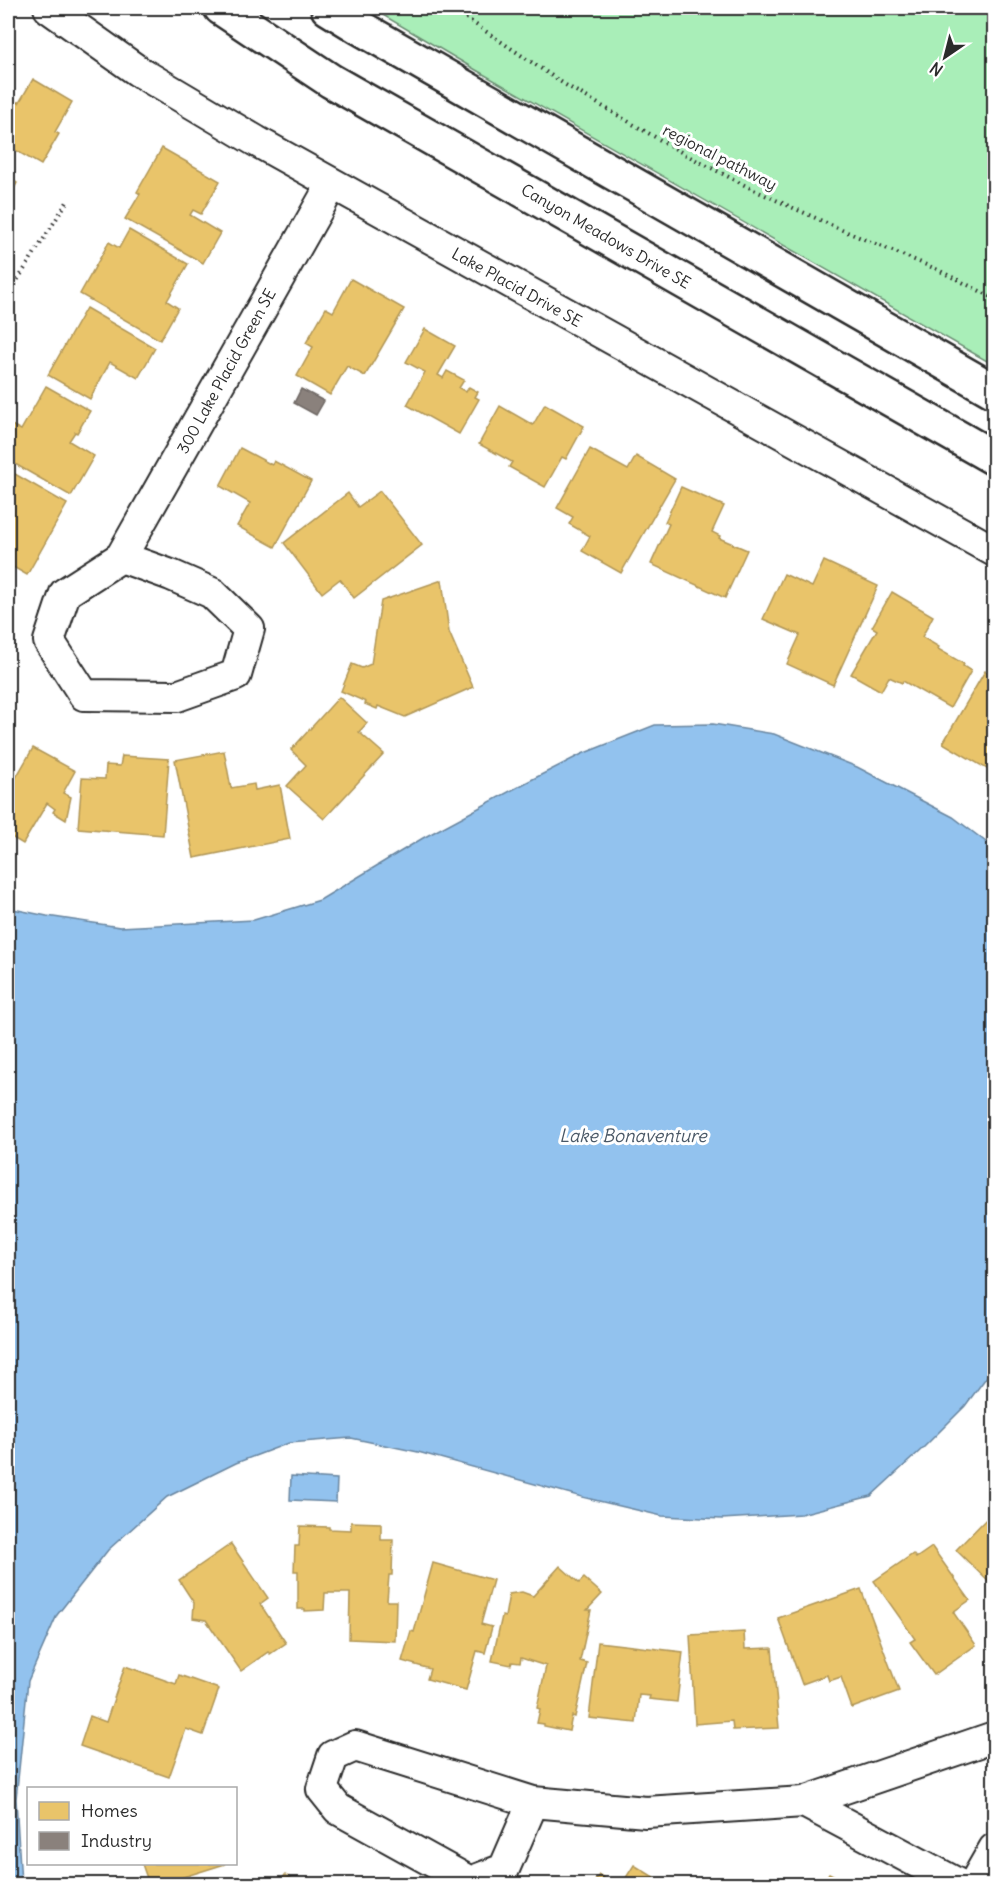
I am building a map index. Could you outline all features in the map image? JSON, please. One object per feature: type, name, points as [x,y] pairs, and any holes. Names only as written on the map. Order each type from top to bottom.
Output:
[{"type":"main road","name":"Canyon Meadows Drive SE","points":[[221,8],[331,81],[994,458]]},
{"type":"main road","points":[[328,8],[994,391]]},
{"type":"street","name":"Lake Placid Drive SE","points":[[49,8],[138,71],[332,184],[994,550]]},
{"type":"street","name":"300 Lake Placid Green SE","points":[[121,557],[212,593],[249,629],[236,675],[177,696],[84,695],[49,641],[65,593],[121,557],[332,184]]},
{"type":"street","points":[[533,1802],[504,1869],[470,1882],[338,1809],[322,1789],[333,1756],[355,1746],[533,1802],[646,1812],[804,1802],[994,1737]]},
{"type":"street","points":[[804,1802],[958,1884]]},
{"type":"street","points":[[974,1884],[994,1849]]},
{"type":"path","name":"regional pathway","points":[[451,8],[564,84],[686,155],[754,190],[936,269],[994,298]]},
{"type":"path","points":[[8,295],[67,202]]},
{"type":"green space","points":[[371,8],[994,8],[994,365],[476,70]]},
{"type":"water","name":"Lake Bonaventure","points":[[713,724],[774,734],[857,767],[953,817],[994,848],[994,1367],[965,1406],[871,1496],[801,1514],[722,1519],[662,1516],[582,1497],[418,1452],[351,1438],[289,1443],[236,1463],[167,1497],[108,1550],[57,1615],[28,1681],[16,1799],[21,1884],[8,1884],[8,908],[120,927],[254,920],[320,900],[423,838],[582,754],[655,725]]},
{"type":"water","points":[[291,1476],[337,1479],[336,1502],[290,1500]]},
{"type":"building: Homes","points":[[33,79],[72,102],[55,132],[59,134],[41,165],[8,146],[8,105],[9,107],[13,100],[19,103]]},
{"type":"building: Homes","points":[[162,148],[220,181],[201,214],[193,210],[190,215],[220,233],[203,263],[125,219],[140,194],[137,192]]},
{"type":"building: Homes","points":[[8,177],[17,183],[8,200]]},
{"type":"building: Homes","points":[[129,230],[188,264],[167,301],[178,308],[160,340],[80,294],[109,242],[119,248]]},
{"type":"building: Homes","points":[[351,279],[404,309],[365,376],[347,366],[330,395],[297,376],[313,347],[306,343],[326,308],[333,312]]},
{"type":"building: Homes","points":[[86,308],[155,348],[138,378],[110,362],[90,399],[48,375]]},
{"type":"building: Homes","points":[[425,329],[455,346],[438,375],[443,378],[447,371],[464,380],[459,388],[466,392],[469,387],[478,392],[475,397],[479,399],[459,434],[407,405],[425,372],[406,362]]},
{"type":"building: Homes","points":[[46,386],[90,411],[77,433],[75,432],[69,441],[94,456],[71,496],[8,460],[8,423],[21,430]]},
{"type":"building: Homes","points":[[545,404],[584,426],[566,459],[562,457],[545,487],[509,467],[512,462],[479,444],[500,406],[533,425]]},
{"type":"building: Homes","points":[[240,448],[272,465],[274,461],[311,481],[275,547],[237,526],[250,503],[220,486]]},
{"type":"building: Homes","points":[[590,449],[628,470],[636,456],[675,479],[621,573],[582,551],[590,536],[569,524],[573,517],[557,508]]},
{"type":"building: Homes","points":[[8,470],[67,504],[27,575],[8,564]]},
{"type":"building: Homes","points":[[681,487],[724,506],[712,532],[720,536],[719,538],[747,550],[725,598],[651,564],[669,524],[665,522]]},
{"type":"building: Homes","points":[[380,491],[422,545],[354,598],[340,579],[322,593],[284,543],[348,493],[358,507]]},
{"type":"building: Homes","points":[[824,561],[878,586],[833,685],[787,664],[800,635],[763,619],[784,574],[812,587]]},
{"type":"building: Homes","points":[[442,580],[449,632],[473,687],[405,717],[378,706],[377,709],[341,691],[352,664],[362,668],[371,664],[381,601]]},
{"type":"building: Homes","points":[[892,592],[933,616],[922,637],[971,671],[950,708],[903,681],[902,683],[889,677],[881,691],[851,674],[877,630],[872,627]]},
{"type":"building: Homes","points":[[985,671],[994,676],[994,773],[943,743]]},
{"type":"building: Homes","points":[[339,697],[367,723],[359,732],[384,754],[324,819],[287,786],[306,765],[291,750]]},
{"type":"building: Homes","points":[[33,748],[75,771],[63,793],[71,797],[66,820],[53,812],[55,809],[47,803],[23,844],[8,835],[8,786],[10,788]]},
{"type":"building: Homes","points":[[224,751],[231,788],[254,784],[255,790],[280,785],[290,839],[194,858],[175,760]]},
{"type":"building: Homes","points":[[122,756],[169,759],[163,835],[78,828],[82,778],[105,779],[106,765],[120,766]]},
{"type":"building: Homes","points":[[994,1511],[994,1584],[993,1586],[956,1550]]},
{"type":"building: Homes","points":[[351,1522],[381,1523],[381,1540],[393,1540],[392,1575],[389,1575],[387,1601],[396,1601],[395,1641],[349,1639],[350,1593],[325,1593],[324,1610],[298,1609],[298,1571],[294,1571],[295,1546],[299,1546],[300,1526],[351,1530]]},
{"type":"building: Homes","points":[[231,1544],[268,1598],[260,1604],[286,1643],[270,1654],[268,1652],[241,1671],[206,1620],[193,1618],[194,1603],[179,1580]]},
{"type":"building: Homes","points":[[932,1547],[970,1600],[953,1612],[976,1645],[934,1675],[910,1642],[915,1639],[874,1581],[913,1554],[916,1558]]},
{"type":"building: Homes","points":[[433,1563],[493,1580],[481,1624],[492,1627],[485,1653],[477,1651],[466,1690],[427,1679],[430,1669],[402,1661],[411,1631],[414,1632]]},
{"type":"building: Homes","points":[[560,1566],[579,1583],[584,1578],[602,1594],[587,1610],[591,1610],[580,1661],[587,1663],[575,1717],[572,1716],[569,1731],[537,1723],[540,1709],[537,1708],[546,1666],[521,1658],[520,1663],[512,1662],[511,1665],[492,1661],[509,1594],[522,1592],[533,1596]]},
{"type":"building: Homes","points":[[861,1589],[899,1691],[852,1708],[841,1677],[829,1681],[827,1675],[802,1684],[778,1618]]},
{"type":"building: Homes","points":[[744,1632],[745,1649],[772,1648],[779,1728],[733,1730],[732,1721],[695,1724],[690,1635]]},
{"type":"building: Homes","points":[[598,1642],[683,1652],[677,1702],[649,1699],[650,1696],[639,1695],[636,1723],[589,1718]]},
{"type":"building: Homes","points":[[125,1666],[176,1684],[179,1675],[219,1689],[203,1735],[186,1729],[169,1777],[80,1746],[90,1716],[106,1722]]},
{"type":"building: Homes","points":[[142,1865],[222,1865],[161,1884],[149,1884]]},
{"type":"building: Homes","points":[[634,1865],[665,1884],[622,1884]]},
{"type":"building: Homes","points":[[829,1873],[850,1884],[822,1884]]},
{"type":"building: Homes","points":[[285,1875],[301,1884],[279,1884]]},
{"type":"building: Homes","points":[[599,1875],[614,1884],[593,1884]]},
{"type":"building: Industry","points":[[301,389],[324,401],[316,415],[294,403]]}]
